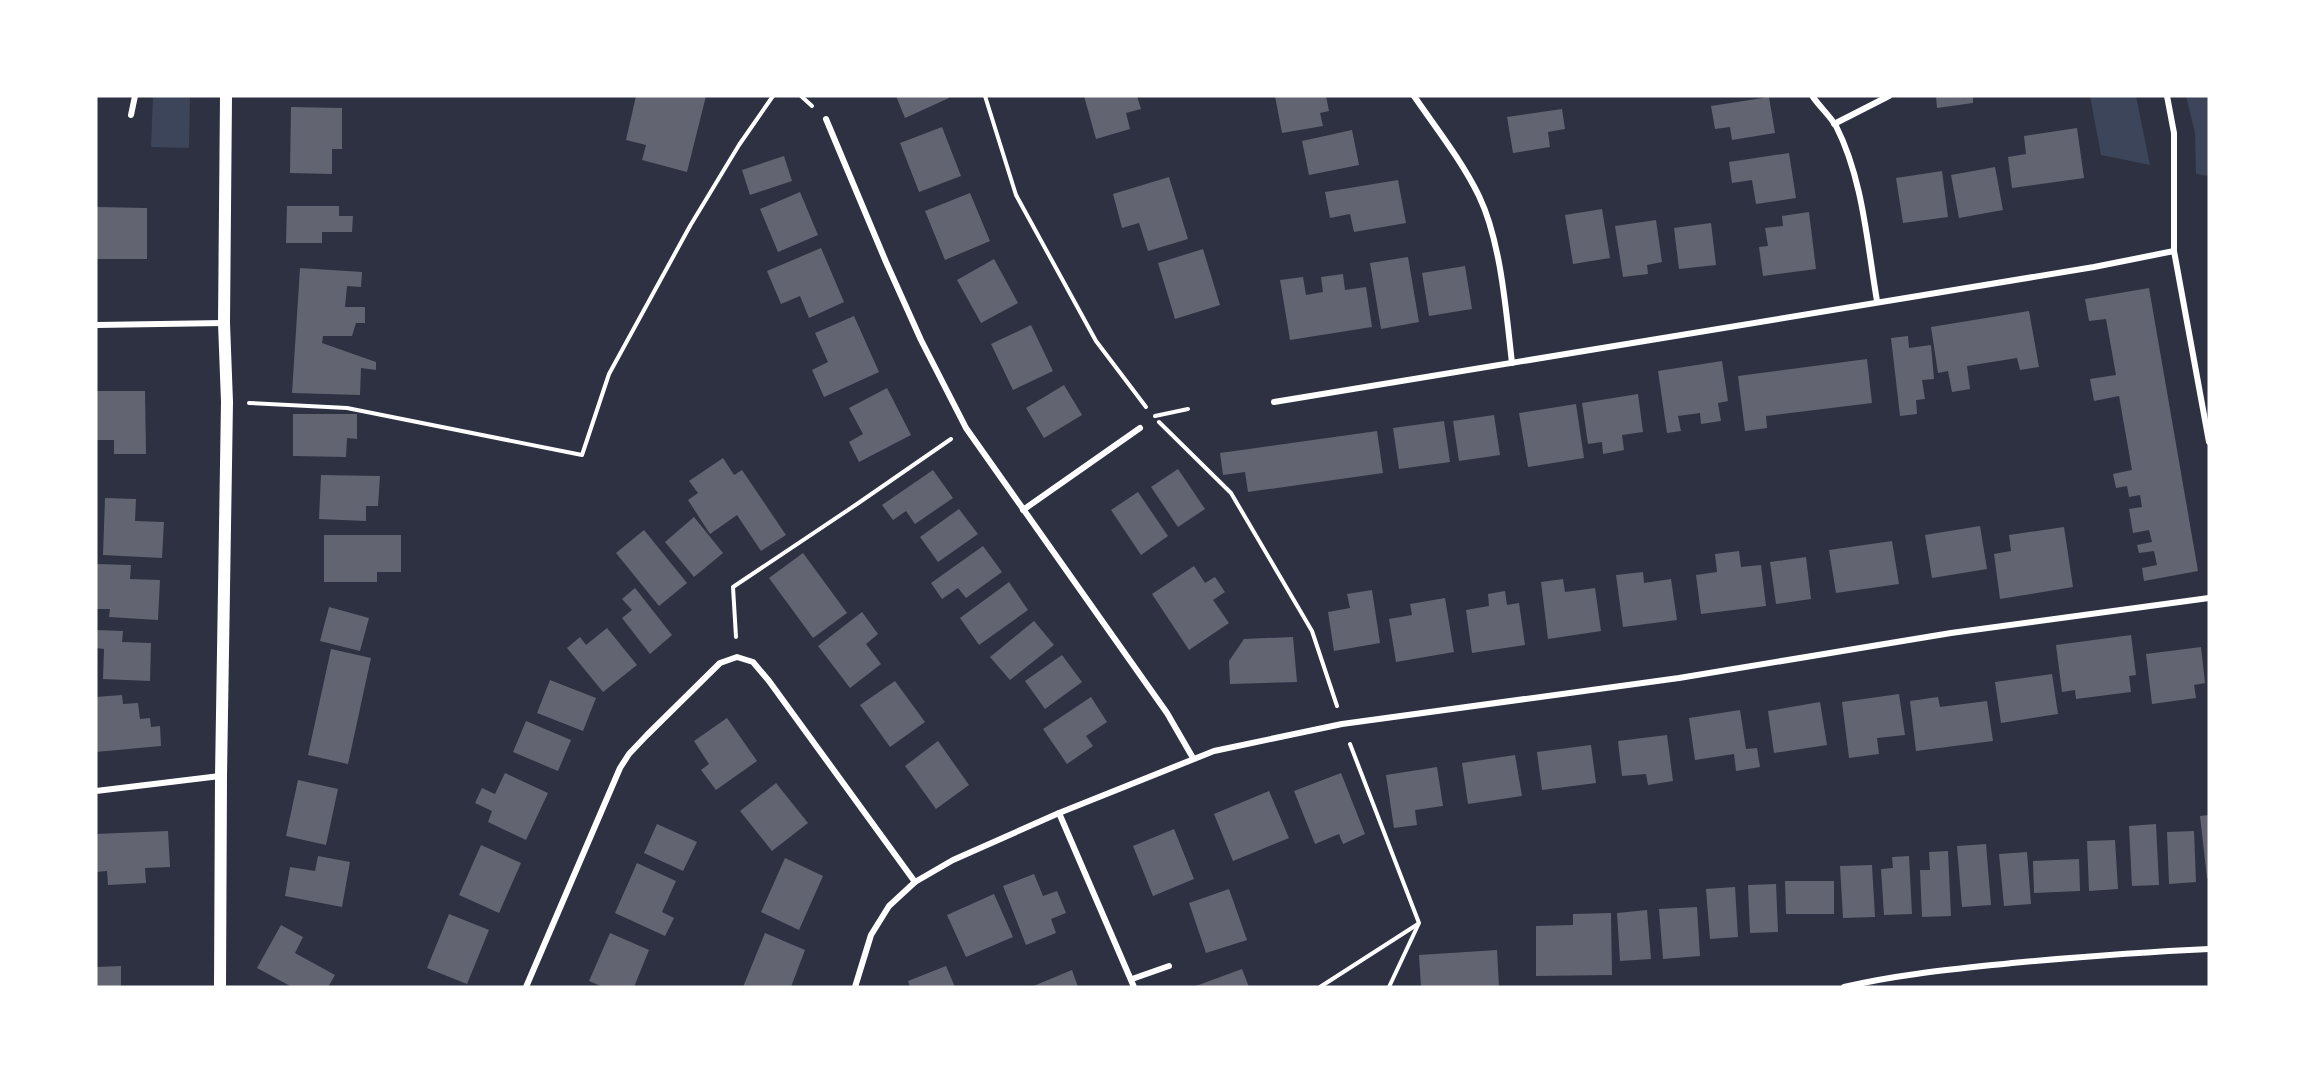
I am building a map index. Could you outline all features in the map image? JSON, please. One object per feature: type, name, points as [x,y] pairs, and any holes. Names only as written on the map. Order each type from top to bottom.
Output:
[{"type":"main road","points":[[220,987],[227,402],[224,323],[226,96]]},
{"type":"street","points":[[132,115],[135,96]]},
{"type":"street","points":[[1414,96],[1479,195],[1489,220],[1503,294],[1512,363]]},
{"type":"street","points":[[1834,124],[1889,96]]},
{"type":"street","points":[[2167,96],[2174,133],[2174,251],[2209,442]]},
{"type":"street","points":[[1812,98],[1834,124],[1849,156],[1860,202],[1877,302]]},
{"type":"street","points":[[826,119],[917,330],[966,428],[1167,713],[1192,758]]},
{"type":"street","points":[[1274,402],[2094,267],[2174,251]]},
{"type":"street","points":[[96,325],[224,323]]},
{"type":"street","points":[[1023,510],[1140,428]]},
{"type":"street","points":[[855,987],[871,935],[889,906],[915,882],[953,860],[1059,813],[1214,751],[1342,724],[1679,678],[1951,633],[2209,598]]},
{"type":"street","points":[[526,987],[620,768],[629,754],[647,735],[720,663],[737,657],[753,662],[769,681],[915,882]]},
{"type":"street","points":[[96,791],[221,776]]},
{"type":"street","points":[[1059,813],[1134,987]]},
{"type":"street","points":[[1844,987],[1875,980],[1979,966],[2114,954],[2209,949]]},
{"type":"street","points":[[1132,980],[1169,966]]},
{"type":"path","points":[[227,402],[347,408],[582,455],[609,374],[690,226],[739,145],[773,96]]},
{"type":"path","points":[[985,96],[1016,195],[1096,341],[1153,416],[1231,493],[1312,631],[1342,724],[1385,830],[1419,923],[1389,987]]},
{"type":"path","points":[[1140,428],[1153,416],[1188,409]]},
{"type":"path","points":[[737,657],[733,587],[966,428]]},
{"type":"path","points":[[1320,987],[1419,923]]},
{"type":"shaded area","points":[[153,96],[190,96],[189,148],[151,147]]},
{"type":"shaded area","points":[[2090,96],[2136,96],[2150,165],[2101,155]]},
{"type":"shaded area","points":[[2186,96],[2209,96],[2209,176],[2196,174],[2195,133]]},
{"type":"building","points":[[636,96],[706,96],[687,172],[642,160],[646,145],[626,140]]},
{"type":"building","points":[[896,96],[948,96],[949,98],[905,118]]},
{"type":"building","points":[[1084,96],[1137,96],[1141,109],[1126,113],[1130,129],[1096,139]]},
{"type":"building","points":[[1275,96],[1326,96],[1329,111],[1320,113],[1323,126],[1282,133]]},
{"type":"building","points":[[1936,96],[1973,96],[1973,103],[1937,108]]},
{"type":"building","points":[[1769,97],[1775,133],[1732,140],[1730,127],[1715,129],[1711,106]]},
{"type":"building","points":[[291,107],[342,108],[342,149],[332,149],[332,174],[290,173]]},
{"type":"building","points":[[1562,109],[1565,129],[1548,132],[1550,147],[1513,153],[1507,117]]},
{"type":"building","points":[[942,127],[961,176],[919,192],[900,143]]},
{"type":"building","points":[[2077,128],[2084,178],[2012,188],[2008,157],[2026,154],[2024,136]]},
{"type":"building","points":[[1352,130],[1359,165],[1309,175],[1302,141]]},
{"type":"building","points":[[1789,153],[1796,198],[1756,204],[1752,180],[1732,183],[1729,162]]},
{"type":"building","points":[[784,156],[792,181],[750,195],[742,170]]},
{"type":"building","points":[[1995,167],[2003,210],[1959,218],[1951,175]]},
{"type":"building","points":[[1942,171],[1948,217],[1903,223],[1896,178]]},
{"type":"building","points":[[1169,177],[1188,239],[1148,251],[1139,223],[1122,228],[1113,194]]},
{"type":"building","points":[[1398,180],[1406,223],[1354,232],[1350,214],[1330,218],[1325,192]]},
{"type":"building","points":[[800,192],[818,235],[778,252],[760,209]]},
{"type":"building","points":[[970,193],[990,241],[945,260],[925,211]]},
{"type":"building","points":[[287,206],[339,206],[339,216],[353,216],[352,232],[322,232],[322,243],[286,243]]},
{"type":"building","points":[[96,207],[147,208],[147,259],[96,259]]},
{"type":"building","points":[[1602,209],[1610,258],[1573,264],[1565,215]]},
{"type":"building","points":[[1809,212],[1816,269],[1763,276],[1759,247],[1768,246],[1765,228],[1783,226],[1782,216]]},
{"type":"building","points":[[1656,220],[1662,262],[1647,265],[1648,274],[1623,277],[1615,226]]},
{"type":"building","points":[[1711,223],[1716,265],[1679,269],[1674,228]]},
{"type":"building","points":[[821,248],[844,302],[809,318],[800,296],[781,304],[767,271]]},
{"type":"building","points":[[1203,249],[1220,305],[1175,319],[1158,263]]},
{"type":"building","points":[[1408,257],[1419,322],[1381,329],[1370,263]]},
{"type":"building","points":[[994,259],[1018,303],[981,323],[957,280]]},
{"type":"building","points":[[1465,266],[1472,309],[1429,316],[1422,273]]},
{"type":"building","points":[[300,268],[362,272],[361,287],[347,286],[345,307],[365,307],[365,323],[356,323],[352,336],[323,336],[322,343],[376,362],[376,370],[361,368],[360,395],[292,393]]},
{"type":"building","points":[[1343,274],[1345,290],[1366,287],[1372,327],[1290,340],[1280,280],[1303,277],[1306,295],[1323,292],[1321,277]]},
{"type":"building","points":[[2149,288],[2198,571],[2144,581],[2142,568],[2157,565],[2154,551],[2139,553],[2137,545],[2152,542],[2149,530],[2133,533],[2129,509],[2142,507],[2140,495],[2129,497],[2127,486],[2116,488],[2113,474],[2132,470],[2119,396],[2094,401],[2090,379],[2116,375],[2106,319],[2089,321],[2085,299]]},
{"type":"building","points":[[2029,311],[2039,367],[2020,370],[2017,358],[1967,366],[1970,389],[1952,392],[1948,371],[1938,373],[1931,327]]},
{"type":"building","points":[[854,316],[879,372],[824,397],[812,370],[828,362],[815,333]]},
{"type":"building","points":[[1031,325],[1053,371],[1013,390],[991,344]]},
{"type":"building","points":[[1908,336],[1909,348],[1931,345],[1934,379],[1922,380],[1925,399],[1916,400],[1917,414],[1900,416],[1891,338]]},
{"type":"building","points":[[1867,359],[1872,403],[1766,416],[1767,428],[1745,431],[1738,376]]},
{"type":"building","points":[[1722,361],[1728,401],[1718,403],[1721,421],[1701,424],[1700,413],[1678,416],[1681,431],[1667,433],[1658,371]]},
{"type":"building","points":[[1064,385],[1082,415],[1044,438],[1026,408]]},
{"type":"building","points":[[887,388],[911,435],[859,462],[849,442],[863,434],[849,408]]},
{"type":"building","points":[[96,391],[145,391],[146,454],[114,454],[114,440],[96,440]]},
{"type":"building","points":[[1638,394],[1643,432],[1622,435],[1624,450],[1603,454],[1602,442],[1588,444],[1582,403]]},
{"type":"building","points":[[1576,404],[1584,458],[1528,467],[1519,413]]},
{"type":"building","points":[[293,414],[357,414],[357,439],[347,438],[346,457],[293,456]]},
{"type":"building","points":[[1494,415],[1500,455],[1459,461],[1453,421]]},
{"type":"building","points":[[1444,421],[1450,462],[1399,469],[1393,428]]},
{"type":"building","points":[[1377,431],[1383,473],[1248,492],[1245,472],[1223,475],[1220,453]]},
{"type":"building","points":[[723,458],[734,475],[742,470],[786,535],[761,551],[737,515],[710,534],[688,500],[698,493],[689,481]]},
{"type":"building","points":[[1178,469],[1205,509],[1178,527],[1151,487]]},
{"type":"building","points":[[933,470],[953,498],[915,524],[906,511],[893,520],[882,505]]},
{"type":"building","points":[[321,475],[380,476],[378,506],[366,506],[366,521],[319,519]]},
{"type":"building","points":[[1138,492],[1168,536],[1141,555],[1111,510]]},
{"type":"building","points":[[105,498],[136,499],[135,521],[164,522],[162,558],[103,555]]},
{"type":"building","points":[[959,509],[978,534],[938,562],[920,537]]},
{"type":"building","points":[[694,517],[723,553],[694,577],[665,542]]},
{"type":"building","points":[[1980,526],[1987,569],[1932,578],[1925,535]]},
{"type":"building","points":[[2064,527],[2073,587],[2000,599],[1994,554],[2011,551],[2009,535]]},
{"type":"building","points":[[644,530],[687,583],[659,606],[616,553]]},
{"type":"building","points":[[324,535],[401,535],[401,572],[377,572],[377,582],[324,582]]},
{"type":"building","points":[[1892,541],[1899,584],[1836,593],[1829,550]]},
{"type":"building","points":[[983,546],[1002,572],[966,598],[958,588],[942,599],[931,583]]},
{"type":"building","points":[[1739,551],[1741,567],[1761,565],[1766,606],[1701,614],[1696,575],[1717,572],[1715,554]]},
{"type":"building","points":[[803,553],[847,613],[813,638],[769,578]]},
{"type":"building","points":[[1806,557],[1811,599],[1776,604],[1770,562]]},
{"type":"building","points":[[97,564],[131,565],[130,579],[160,580],[158,620],[109,617],[110,609],[96,609]]},
{"type":"building","points":[[1194,566],[1205,583],[1215,577],[1225,592],[1213,600],[1229,623],[1189,650],[1152,594]]},
{"type":"building","points":[[1643,572],[1644,583],[1671,579],[1677,620],[1623,627],[1616,575]]},
{"type":"building","points":[[1563,579],[1565,592],[1595,588],[1601,631],[1548,639],[1541,582]]},
{"type":"building","points":[[1009,582],[1028,610],[979,645],[960,618]]},
{"type":"building","points":[[635,588],[672,635],[650,654],[622,618],[632,610],[622,599]]},
{"type":"building","points":[[1372,590],[1380,643],[1334,651],[1328,612],[1350,608],[1347,594]]},
{"type":"building","points":[[1505,591],[1507,605],[1519,603],[1525,645],[1472,653],[1466,610],[1489,606],[1488,594]]},
{"type":"building","points":[[1445,598],[1454,652],[1396,662],[1389,619],[1412,615],[1410,604]]},
{"type":"building","points":[[329,607],[369,618],[360,651],[320,641]]},
{"type":"building","points":[[862,612],[878,634],[866,644],[881,664],[850,688],[818,646]]},
{"type":"building","points":[[1034,621],[1054,645],[1010,680],[990,657]]},
{"type":"building","points":[[607,628],[637,665],[603,692],[567,648],[580,637],[586,645]]},
{"type":"building","points":[[96,630],[123,631],[122,642],[151,643],[150,681],[103,679],[104,649],[96,648]]},
{"type":"building","points":[[2131,635],[2136,675],[2129,676],[2131,692],[2076,699],[2075,690],[2062,692],[2056,645]]},
{"type":"building","points":[[1293,637],[1297,682],[1230,684],[1229,661],[1244,639]]},
{"type":"building","points":[[2201,647],[2205,683],[2194,685],[2196,698],[2152,704],[2146,654]]},
{"type":"building","points":[[331,649],[371,658],[348,764],[308,755]]},
{"type":"building","points":[[1062,655],[1082,682],[1045,709],[1025,681]]},
{"type":"building","points":[[2052,674],[2058,714],[2001,723],[1995,682]]},
{"type":"building","points":[[550,680],[596,698],[583,731],[537,713]]},
{"type":"building","points":[[895,681],[925,722],[890,747],[860,705]]},
{"type":"building","points":[[1899,694],[1905,735],[1877,738],[1879,754],[1849,758],[1842,702]]},
{"type":"building","points":[[122,695],[123,704],[138,703],[140,719],[150,718],[151,727],[160,726],[161,746],[96,752],[96,697]]},
{"type":"building","points":[[1091,697],[1107,722],[1086,736],[1093,746],[1067,764],[1043,729]]},
{"type":"building","points":[[1938,697],[1940,707],[1987,701],[1993,741],[1916,751],[1910,701]]},
{"type":"building","points":[[1820,702],[1827,745],[1774,753],[1768,711]]},
{"type":"building","points":[[1740,710],[1746,749],[1757,748],[1760,767],[1736,771],[1734,754],[1695,760],[1689,718]]},
{"type":"building","points":[[727,718],[757,761],[716,790],[701,770],[709,764],[694,741]]},
{"type":"building","points":[[526,721],[571,740],[558,771],[513,752]]},
{"type":"building","points":[[1667,735],[1673,781],[1648,785],[1646,774],[1622,776],[1618,741]]},
{"type":"building","points":[[938,741],[969,785],[936,809],[905,766]]},
{"type":"building","points":[[1591,745],[1596,783],[1542,790],[1537,752]]},
{"type":"building","points":[[1515,755],[1522,796],[1468,804],[1462,763]]},
{"type":"building","points":[[1437,767],[1443,806],[1415,810],[1417,825],[1394,828],[1386,775]]},
{"type":"building","points":[[505,773],[548,793],[526,840],[488,822],[492,811],[475,803],[482,788],[495,794]]},
{"type":"building","points":[[1341,773],[1365,834],[1343,844],[1339,834],[1315,844],[1294,791]]},
{"type":"building","points":[[298,780],[338,789],[326,845],[286,836]]},
{"type":"building","points":[[776,783],[808,823],[772,851],[740,811]]},
{"type":"building","points":[[1269,791],[1289,838],[1233,861],[1214,814]]},
{"type":"building","points":[[2209,815],[2209,878],[2207,878],[2200,816]]},
{"type":"building","points":[[657,824],[697,842],[683,871],[644,853]]},
{"type":"building","points":[[2156,824],[2159,885],[2132,886],[2129,826]]},
{"type":"building","points":[[1174,829],[1194,879],[1153,896],[1133,846]]},
{"type":"building","points":[[168,831],[170,867],[145,868],[146,883],[108,885],[107,871],[96,872],[96,834]]},
{"type":"building","points":[[2194,831],[2196,882],[2169,884],[2167,832]]},
{"type":"building","points":[[2115,840],[2118,889],[2089,891],[2087,841]]},
{"type":"building","points":[[1986,844],[1991,905],[1962,907],[1957,846]]},
{"type":"building","points":[[481,845],[521,863],[499,913],[459,895]]},
{"type":"building","points":[[1948,851],[1951,916],[1922,917],[1920,870],[1930,870],[1929,852]]},
{"type":"building","points":[[2027,852],[2031,904],[2004,906],[1999,854]]},
{"type":"building","points":[[318,856],[350,862],[342,907],[285,896],[290,867],[315,871]]},
{"type":"building","points":[[1909,856],[1912,914],[1884,915],[1881,869],[1893,868],[1892,857]]},
{"type":"building","points":[[785,858],[823,876],[799,930],[761,912]]},
{"type":"building","points":[[2079,859],[2080,891],[2034,893],[2033,861]]},
{"type":"building","points":[[637,863],[676,881],[662,912],[674,918],[665,936],[615,913]]},
{"type":"building","points":[[1872,865],[1875,917],[1843,918],[1840,866]]},
{"type":"building","points":[[1034,874],[1043,896],[1057,891],[1066,913],[1051,919],[1056,933],[1026,945],[1003,886]]},
{"type":"building","points":[[1785,881],[1834,881],[1834,914],[1786,914]]},
{"type":"building","points":[[1776,884],[1778,932],[1750,933],[1748,885]]},
{"type":"building","points":[[1735,887],[1738,937],[1710,939],[1706,889]]},
{"type":"building","points":[[1229,889],[1247,940],[1206,953],[1189,903]]},
{"type":"building","points":[[994,894],[1013,937],[966,957],[947,915]]},
{"type":"building","points":[[1697,907],[1700,956],[1663,959],[1659,909]]},
{"type":"building","points":[[1647,910],[1651,959],[1620,961],[1617,913]]},
{"type":"building","points":[[1611,913],[1612,975],[1536,976],[1536,926],[1573,925],[1573,914]]},
{"type":"building","points":[[449,914],[489,930],[467,984],[427,968]]},
{"type":"building","points":[[281,925],[303,937],[295,953],[335,975],[328,987],[292,987],[257,968]]},
{"type":"building","points":[[610,933],[649,950],[634,987],[603,987],[589,981]]},
{"type":"building","points":[[765,933],[805,950],[791,987],[743,987]]},
{"type":"building","points":[[1497,950],[1499,987],[1421,987],[1419,955]]},
{"type":"building","points":[[121,966],[121,987],[96,987],[96,967]]},
{"type":"building","points":[[946,966],[955,987],[910,987],[908,981]]},
{"type":"building","points":[[1242,969],[1249,987],[1193,987]]},
{"type":"building","points":[[1072,970],[1078,987],[1031,987]]}]
